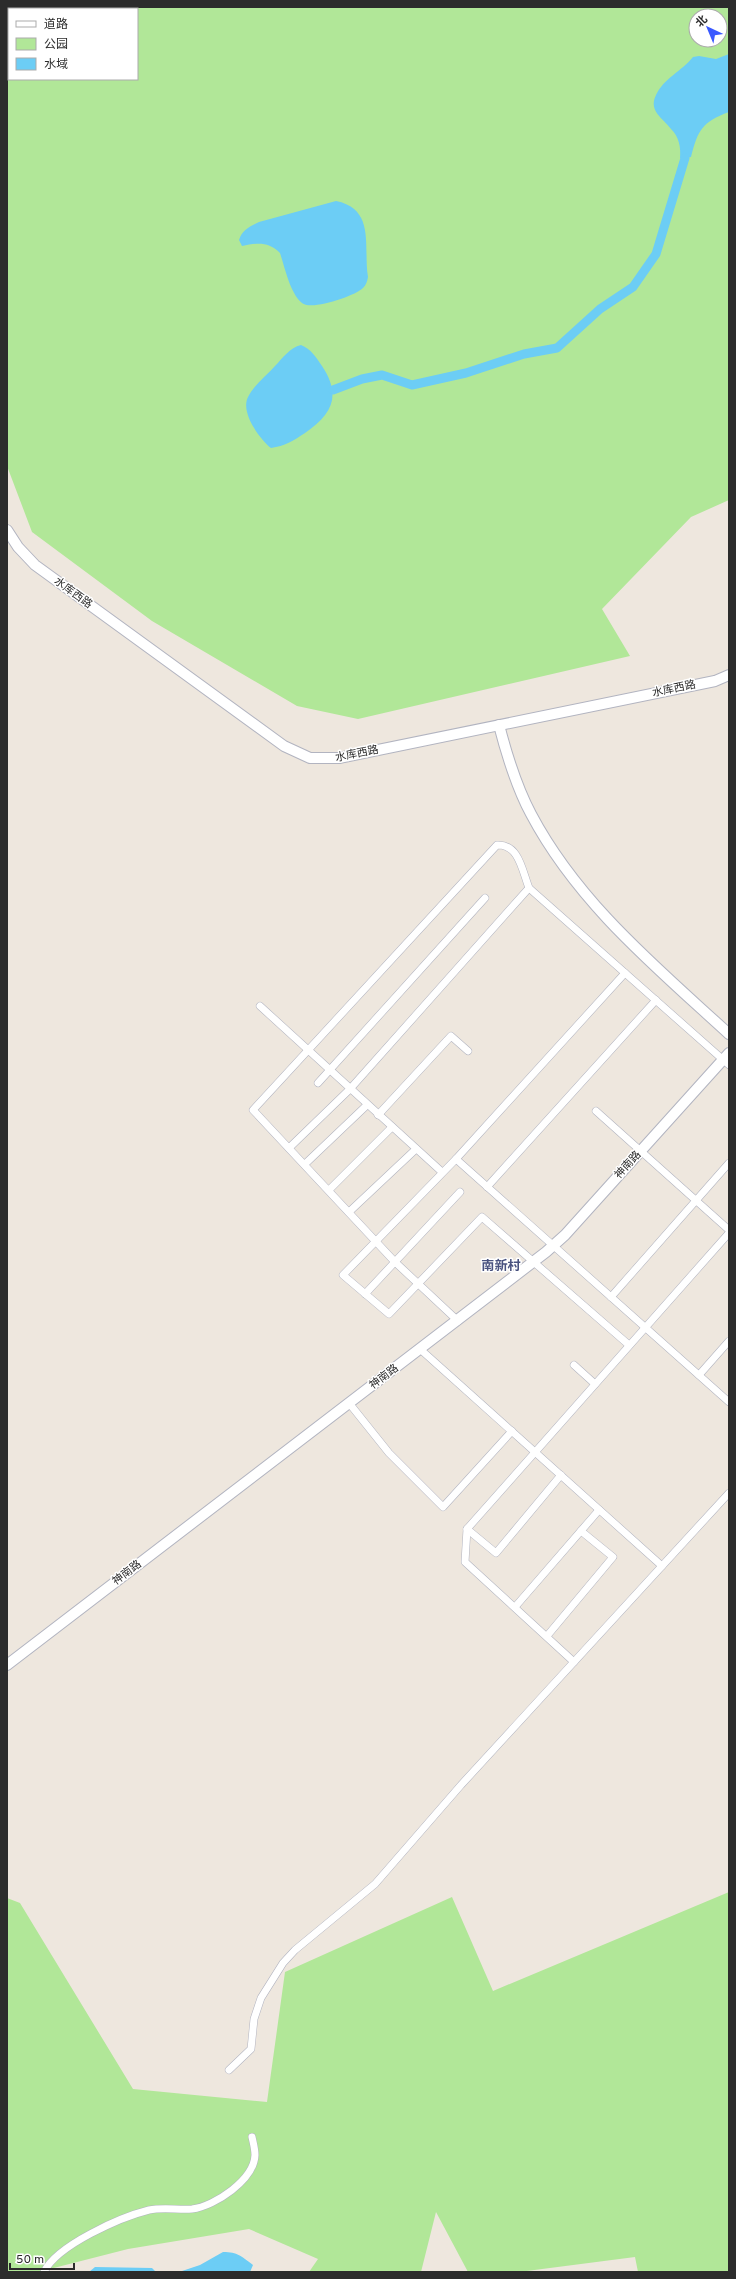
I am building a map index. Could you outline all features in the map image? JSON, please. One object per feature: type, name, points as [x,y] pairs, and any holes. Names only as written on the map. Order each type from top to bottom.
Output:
[{"type":"street","name":"水库西路","points":[[7,532],[25,556],[35,565],[284,746],[310,758],[334,759],[715,681],[729,675]]},
{"type":"street","points":[[499,725],[515,779],[530,813],[544,837],[566,869],[624,937],[729,1034]]},
{"type":"street","points":[[458,1321],[395,1262],[253,1110],[497,845],[506,845],[514,850],[529,888],[656,1000],[727,1059]]},
{"type":"street","points":[[290,1148],[350,1089],[529,888]]},
{"type":"street","points":[[318,1083],[485,898]]},
{"type":"street","points":[[625,973],[456,1159],[343,1275],[389,1314],[482,1217],[629,1345]]},
{"type":"street","points":[[487,1187],[656,1000]]},
{"type":"street","points":[[260,1006],[329,1071],[442,1172]]},
{"type":"street","points":[[378,1115],[451,1036],[468,1051]]},
{"type":"street","name":"神南路","points":[[7,1665],[554,1246],[727,1059]]},
{"type":"street","points":[[305,1164],[367,1105]]},
{"type":"street","points":[[596,1111],[729,1230]]},
{"type":"street","points":[[329,1190],[392,1127]]},
{"type":"street","points":[[349,1212],[416,1148]]},
{"type":"street","points":[[456,1159],[728,1399]]},
{"type":"street","points":[[611,1297],[729,1163]]},
{"type":"street","points":[[365,1294],[460,1192]]},
{"type":"street","points":[[574,1662],[465,1562],[467,1529],[729,1233]]},
{"type":"street","points":[[699,1375],[729,1341]]},
{"type":"street","points":[[420,1349],[662,1566]]},
{"type":"street","points":[[574,1366],[595,1384]]},
{"type":"street","points":[[349,1403],[389,1453],[443,1507],[512,1432]]},
{"type":"street","points":[[467,1529],[496,1554],[561,1475]]},
{"type":"street","points":[[229,2070],[251,2049],[254,2019],[261,1998],[283,1963],[296,1950],[375,1884],[461,1785],[729,1493]]},
{"type":"street","points":[[515,1607],[599,1510]]},
{"type":"street","points":[[547,1636],[612,1557],[581,1531]]},
{"type":"street","points":[[44,2272],[48,2264],[55,2256],[99,2229],[120,2220],[151,2210],[192,2209],[205,2206],[223,2197],[242,2180],[250,2170],[255,2155],[252,2137]]},
{"type":"green space","points":[[7,7],[729,7],[729,500],[691,517],[602,609],[630,656],[358,719],[297,706],[152,621],[32,532],[7,466]]},
{"type":"green space","points":[[729,1892],[729,2272],[638,2272],[635,2257],[519,2272],[468,2272],[436,2212],[421,2272],[309,2272],[318,2259],[249,2229],[128,2249],[38,2272],[7,2272],[7,1898],[20,1903],[133,2089],[267,2102],[285,1972],[452,1897],[493,1991]]},
{"type":"water","points":[[11,7],[103,7],[102,8]]},
{"type":"water","points":[[729,54],[729,112],[713,119],[702,128],[696,140],[691,157],[680,158],[680,146],[676,135],[655,110],[654,101],[656,95],[668,79],[693,57],[699,56],[716,59]]},
{"type":"water","points":[[336,201],[349,205],[357,212],[362,221],[366,242],[368,277],[366,285],[351,295],[333,302],[307,305],[302,303],[294,293],[288,280],[280,253],[276,249],[262,244],[242,246],[239,240],[244,231],[259,222]]},
{"type":"water","points":[[301,345],[313,354],[328,377],[332,386],[333,395],[331,404],[322,419],[305,433],[289,443],[271,448],[252,425],[246,403],[248,397],[257,385],[286,354],[293,348]]},
{"type":"water","points":[[223,2252],[236,2254],[245,2259],[253,2265],[250,2272],[179,2272],[200,2265]]},
{"type":"water","points":[[95,2267],[152,2268],[156,2272],[89,2272]]},
{"type":"waterway","points":[[333,390],[362,379],[382,375],[412,385],[466,373],[524,354],[557,348],[600,309],[633,287],[656,254],[685,158]]},
{"type":"district","name":"南新村","points":[[501,1267]]}]
